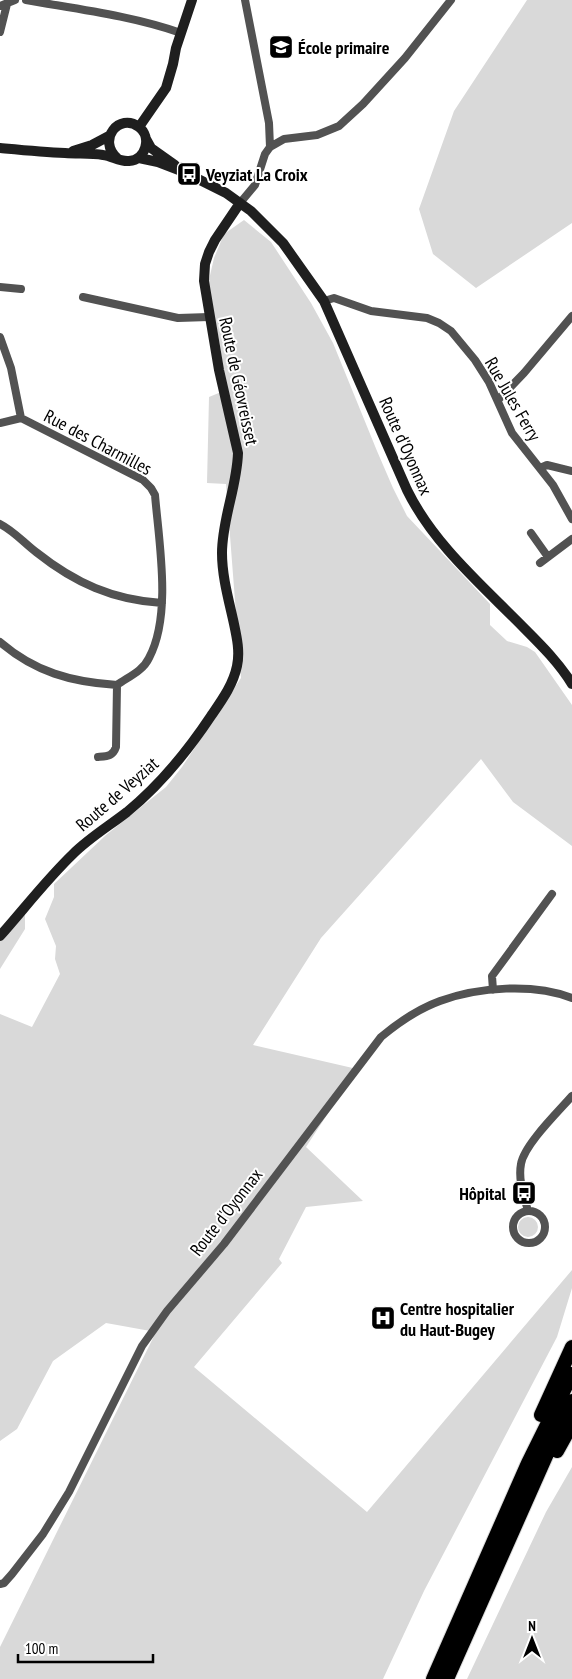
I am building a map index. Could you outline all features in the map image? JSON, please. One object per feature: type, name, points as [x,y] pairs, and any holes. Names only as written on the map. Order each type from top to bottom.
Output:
[{"type":"highway","points":[[490,1550],[537,1425],[572,1348]]},
{"type":"highway","points":[[433,1679],[528,1463],[572,1374]]},
{"type":"highway","points":[[447,1679],[516,1521],[572,1401]]},
{"type":"highway","points":[[516,1521],[572,1424]]},
{"type":"main road","points":[[138,127],[166,88],[192,0]]},
{"type":"main road","points":[[65,154],[92,145],[109,136],[112,131],[122,124],[133,124],[142,130],[152,148],[184,172]]},
{"type":"main road","points":[[109,136],[109,148],[117,158]]},
{"type":"main road","points":[[139,158],[145,149],[146,139]]},
{"type":"main road","points":[[0,148],[65,154],[105,155],[128,162],[139,158],[158,162],[184,172]]},
{"type":"main road","name":"Route d'Oyonnax","points":[[184,172],[226,193],[240,203],[262,220],[283,243],[324,301],[407,490],[423,520],[442,543],[548,653],[572,684]]},
{"type":"main road","name":"Route de Géovreisset","points":[[238,663],[237,640],[222,553],[224,524],[238,467],[238,453],[219,370],[204,287],[205,264],[215,240],[240,203]]},
{"type":"main road","name":"Route de Veyziat","points":[[0,936],[72,855],[100,831],[127,812],[164,779],[198,736],[221,702],[232,683],[238,663]]},
{"type":"street","points":[[26,0],[100,13],[181,33]]},
{"type":"street","points":[[245,0],[269,123],[270,147]]},
{"type":"street","points":[[240,203],[255,185],[265,154],[270,147],[284,139],[317,135],[340,126],[393,72],[451,0]]},
{"type":"street","points":[[0,32],[7,3]]},
{"type":"street","points":[[0,287],[21,289]]},
{"type":"street","points":[[83,297],[178,318],[209,317]]},
{"type":"street","name":"Rue Jules Ferry","points":[[324,301],[334,298],[371,312],[427,318],[439,323],[456,336],[489,382],[518,443],[553,485],[572,519]]},
{"type":"street","points":[[498,400],[524,373],[572,316]]},
{"type":"street","name":"Rue des Charmilles","points":[[0,337],[11,368],[21,418],[143,480],[152,488],[155,495],[162,603],[160,628],[149,659],[140,670],[116,685]]},
{"type":"street","points":[[0,424],[21,418]]},
{"type":"street","points":[[540,468],[547,465],[572,471]]},
{"type":"street","points":[[0,524],[10,530],[37,554],[84,584],[138,602],[162,603]]},
{"type":"street","points":[[531,533],[548,557]]},
{"type":"street","points":[[540,563],[572,539]]},
{"type":"street","points":[[0,642],[33,666],[68,678],[116,685],[116,747],[114,753],[110,756],[98,757]]},
{"type":"street","points":[[492,990],[492,976],[552,894]]},
{"type":"street","name":"Route d'Oyonnax","points":[[0,1584],[12,1574],[43,1534],[69,1492],[142,1346],[167,1311],[224,1244],[381,1037],[400,1022],[441,1001],[460,995],[492,990],[515,989],[547,990],[572,998]]},
{"type":"street","points":[[528,1211],[521,1182],[521,1164],[526,1149],[572,1096]]},
{"type":"street","points":[[528,1211],[542,1217],[545,1227],[542,1238],[530,1244],[518,1240],[512,1232],[512,1226],[516,1217],[528,1211]]},
{"type":"shaded area","points":[[527,0],[572,0],[572,223],[476,288],[433,254],[419,209],[454,111]]},
{"type":"shaded area","points":[[244,220],[271,242],[311,303],[333,343],[377,451],[407,516],[490,604],[490,625],[507,641],[527,647],[535,652],[572,705],[572,846],[513,802],[481,759],[321,938],[253,1045],[357,1069],[306,1147],[363,1201],[306,1207],[279,1259],[282,1263],[194,1367],[367,1512],[572,1270],[572,1288],[557,1337],[424,1591],[383,1679],[0,1679],[0,1647],[156,1332],[106,1323],[53,1361],[17,1429],[0,1441],[0,1014],[32,1027],[60,974],[55,959],[56,946],[45,919],[54,897],[54,884],[106,835],[166,787],[182,767],[241,678],[226,484],[207,483],[209,397],[226,390],[208,284],[214,258],[224,234]]},
{"type":"shaded area","points":[[25,909],[25,929],[0,969],[0,928]]},
{"type":"shaded area","points":[[528,1217],[535,1220],[538,1227],[535,1234],[528,1237],[521,1234],[518,1227],[521,1220]]},
{"type":"shaded area","points":[[572,1467],[572,1679],[467,1679],[546,1512]]},
{"type":"place","name":"École primaire","points":[[281,47]]},
{"type":"place","name":"Veyziat La Croix","points":[[189,174]]},
{"type":"place","name":"Hôpital","points":[[524,1193]]},
{"type":"place","name":"Centre hospitalier du Haut-Bugey","points":[[383,1318]]}]
